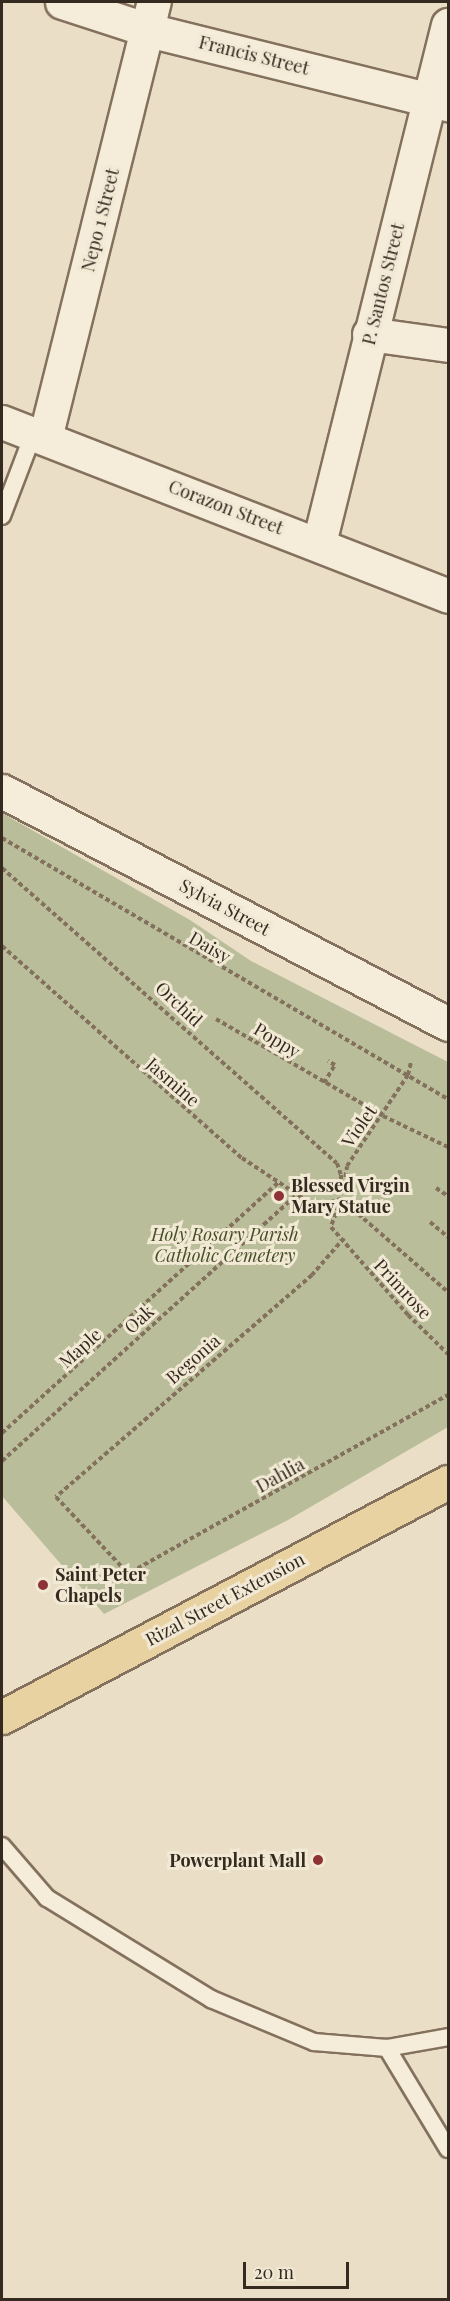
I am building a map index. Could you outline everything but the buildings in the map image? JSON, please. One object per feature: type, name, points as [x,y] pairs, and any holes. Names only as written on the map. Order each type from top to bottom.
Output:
[{"type":"main road","name":"Rizal Street Extension","points":[[2,1717],[448,1482]]},
{"type":"street","name":"Francis Street","points":[[62,2],[151,16],[440,101]]},
{"type":"street","name":"Nepo 1 Street","points":[[39,436],[151,16]]},
{"type":"street","name":"P. Santos Street","points":[[319,543],[369,334],[440,101],[448,25]]},
{"type":"street","points":[[369,334],[448,345]]},
{"type":"street","name":"Corazon Street","points":[[2,422],[319,543],[448,596]]},
{"type":"street","name":"Sylvia Street","points":[[2,791],[448,1024]]},
{"type":"lane","points":[[2,516],[39,436]]},
{"type":"lane","points":[[2,1845],[47,1898],[211,1999],[314,2042],[387,2048],[448,2037]]},
{"type":"lane","points":[[387,2048],[448,2149]]},
{"type":"path","name":"Daisy","points":[[2,838],[448,1099]]},
{"type":"path","name":"Orchid","points":[[2,868],[337,1162],[347,1166]]},
{"type":"path","name":"Jasmine","points":[[2,946],[234,1152],[279,1181],[294,1196],[316,1207],[341,1199]]},
{"type":"path","name":"Poppy","points":[[216,1019],[383,1116],[448,1147]]},
{"type":"path","points":[[324,1083],[335,1065],[328,1061]]},
{"type":"path","name":"Violet","points":[[344,1238],[331,1227],[341,1199],[347,1166],[383,1116],[408,1075],[411,1062]]},
{"type":"path","points":[[337,1162],[341,1199],[448,1292]]},
{"type":"path","name":"Maple","points":[[2,1433],[279,1181]]},
{"type":"path","points":[[436,1188],[448,1196]]},
{"type":"path","name":"Oak","points":[[2,1461],[294,1196]]},
{"type":"path","points":[[360,1216],[381,1202]]},
{"type":"path","points":[[429,1222],[448,1238]]},
{"type":"path","name":"Primrose","points":[[344,1238],[365,1269],[448,1354]]},
{"type":"path","name":"Begonia","points":[[123,1568],[56,1497],[312,1275],[344,1238]]},
{"type":"path","name":"Dahlia","points":[[123,1568],[131,1572],[448,1395]]},
{"type":"green space","name":"Holy Rosary Parish Catholic Cemetery","points":[[2,813],[190,920],[251,961],[448,1062],[448,1427],[288,1520],[104,1614],[2,1496]]},
{"type":"place","name":"Blessed Virgin Mary Statue","points":[[279,1196]]},
{"type":"place","name":"Saint Peter Chapels","points":[[43,1585]]},
{"type":"place","name":"Powerplant Mall","points":[[318,1860]]}]
